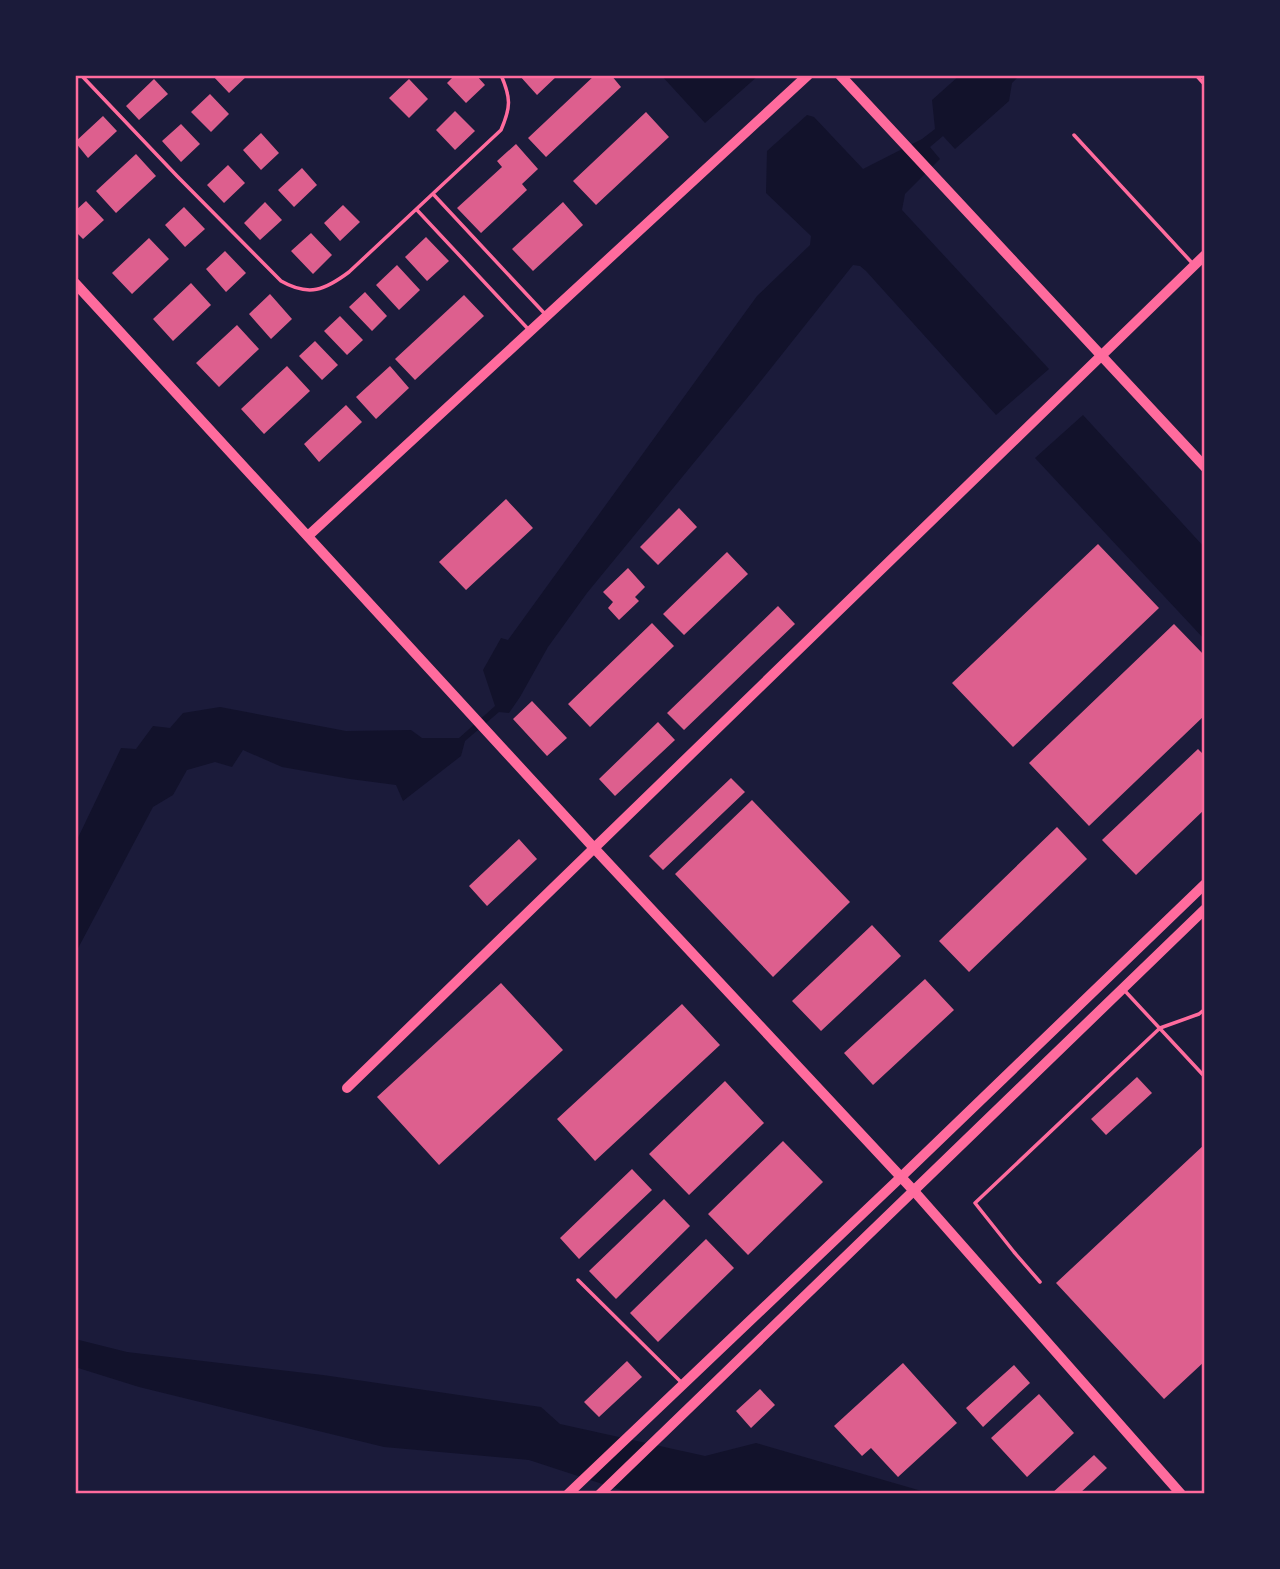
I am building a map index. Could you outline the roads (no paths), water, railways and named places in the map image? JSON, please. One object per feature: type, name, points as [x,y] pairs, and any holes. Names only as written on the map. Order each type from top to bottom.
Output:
[{"type":"main road","points":[[840,75],[1205,467]]},
{"type":"main road","points":[[568,1494],[1205,884]]},
{"type":"main road","points":[[600,1494],[1205,909]]},
{"type":"street","points":[[308,536],[808,75]]},
{"type":"street","points":[[347,1088],[1205,255]]},
{"type":"street","points":[[75,283],[594,848],[914,1191],[1181,1494]]},
{"type":"lane","points":[[81,75],[282,281],[296,289],[312,290],[330,287],[349,272],[500,130],[509,113],[509,95],[501,75]]},
{"type":"lane","points":[[1196,75],[1205,85]]},
{"type":"lane","points":[[1074,135],[1194,265]]},
{"type":"lane","points":[[433,194],[547,316]]},
{"type":"lane","points":[[417,210],[530,331]]},
{"type":"lane","points":[[1123,989],[1205,1076]]},
{"type":"lane","points":[[1040,1282],[975,1203],[1160,1028],[1199,1014],[1205,1009]]},
{"type":"lane","points":[[1199,1014],[1205,1020]]},
{"type":"lane","points":[[578,1280],[683,1383]]}]
